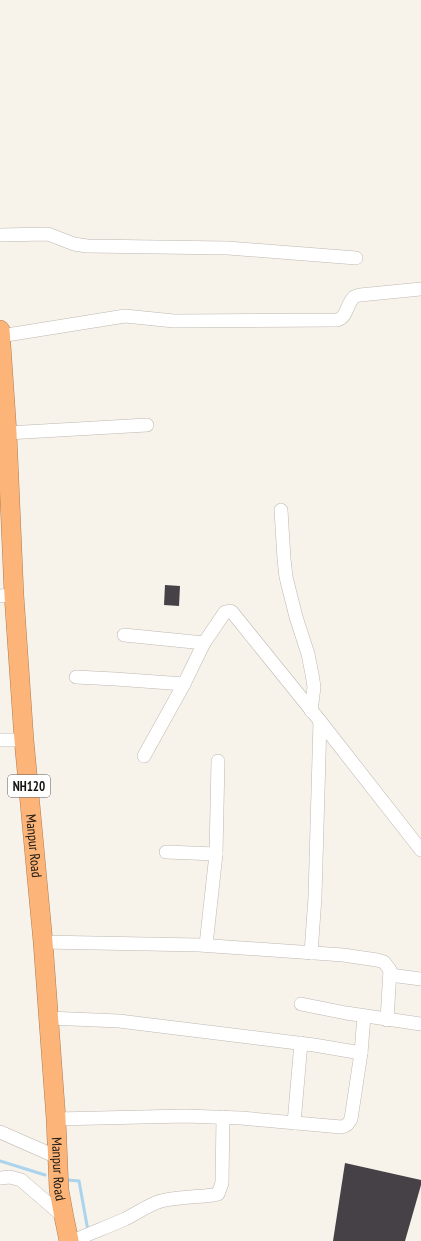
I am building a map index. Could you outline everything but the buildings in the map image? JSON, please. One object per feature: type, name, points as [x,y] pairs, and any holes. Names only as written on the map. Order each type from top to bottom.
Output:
[{"type":"highway","name":"Manpur Road","points":[[0,330],[2,410],[7,433],[7,595],[24,740],[43,942],[56,1119],[59,1190],[64,1217],[74,1240]]},
{"type":"street","points":[[0,235],[48,234],[74,244],[88,246],[228,248],[356,258]]},
{"type":"street","points":[[0,336],[125,316],[174,321],[337,320],[341,319],[345,314],[354,297],[360,294],[421,289]]},
{"type":"street","points":[[7,433],[147,425]]},
{"type":"street","points":[[281,510],[286,577],[296,617],[308,654],[314,687],[315,896],[311,953]]},
{"type":"street","points":[[144,756],[184,684],[204,643],[226,612],[230,611],[421,850]]},
{"type":"street","points":[[124,634],[204,643]]},
{"type":"street","points":[[76,677],[184,684]]},
{"type":"street","points":[[0,740],[24,740]]},
{"type":"street","points":[[206,945],[216,854],[218,761]]},
{"type":"street","points":[[166,852],[216,854]]},
{"type":"street","points":[[43,942],[206,945],[311,953],[377,960],[388,965],[390,970],[387,1020]]},
{"type":"street","points":[[390,975],[421,979]]},
{"type":"street","points":[[301,1004],[387,1020],[421,1024]]},
{"type":"street","points":[[56,1119],[185,1116],[223,1117],[341,1127],[349,1124],[351,1119],[361,1053],[364,1016]]},
{"type":"street","points":[[48,1018],[119,1021],[301,1043],[361,1053]]},
{"type":"street","points":[[294,1123],[301,1043]]},
{"type":"street","points":[[74,1240],[160,1202],[214,1196],[218,1194],[222,1183],[223,1117]]},
{"type":"street","points":[[0,1132],[57,1157]]},
{"type":"street","points":[[0,1178],[10,1177],[21,1180],[64,1217]]},
{"type":"waterway","points":[[0,1161],[45,1175]]},
{"type":"waterway","points":[[67,1180],[79,1181],[88,1231]]}]
